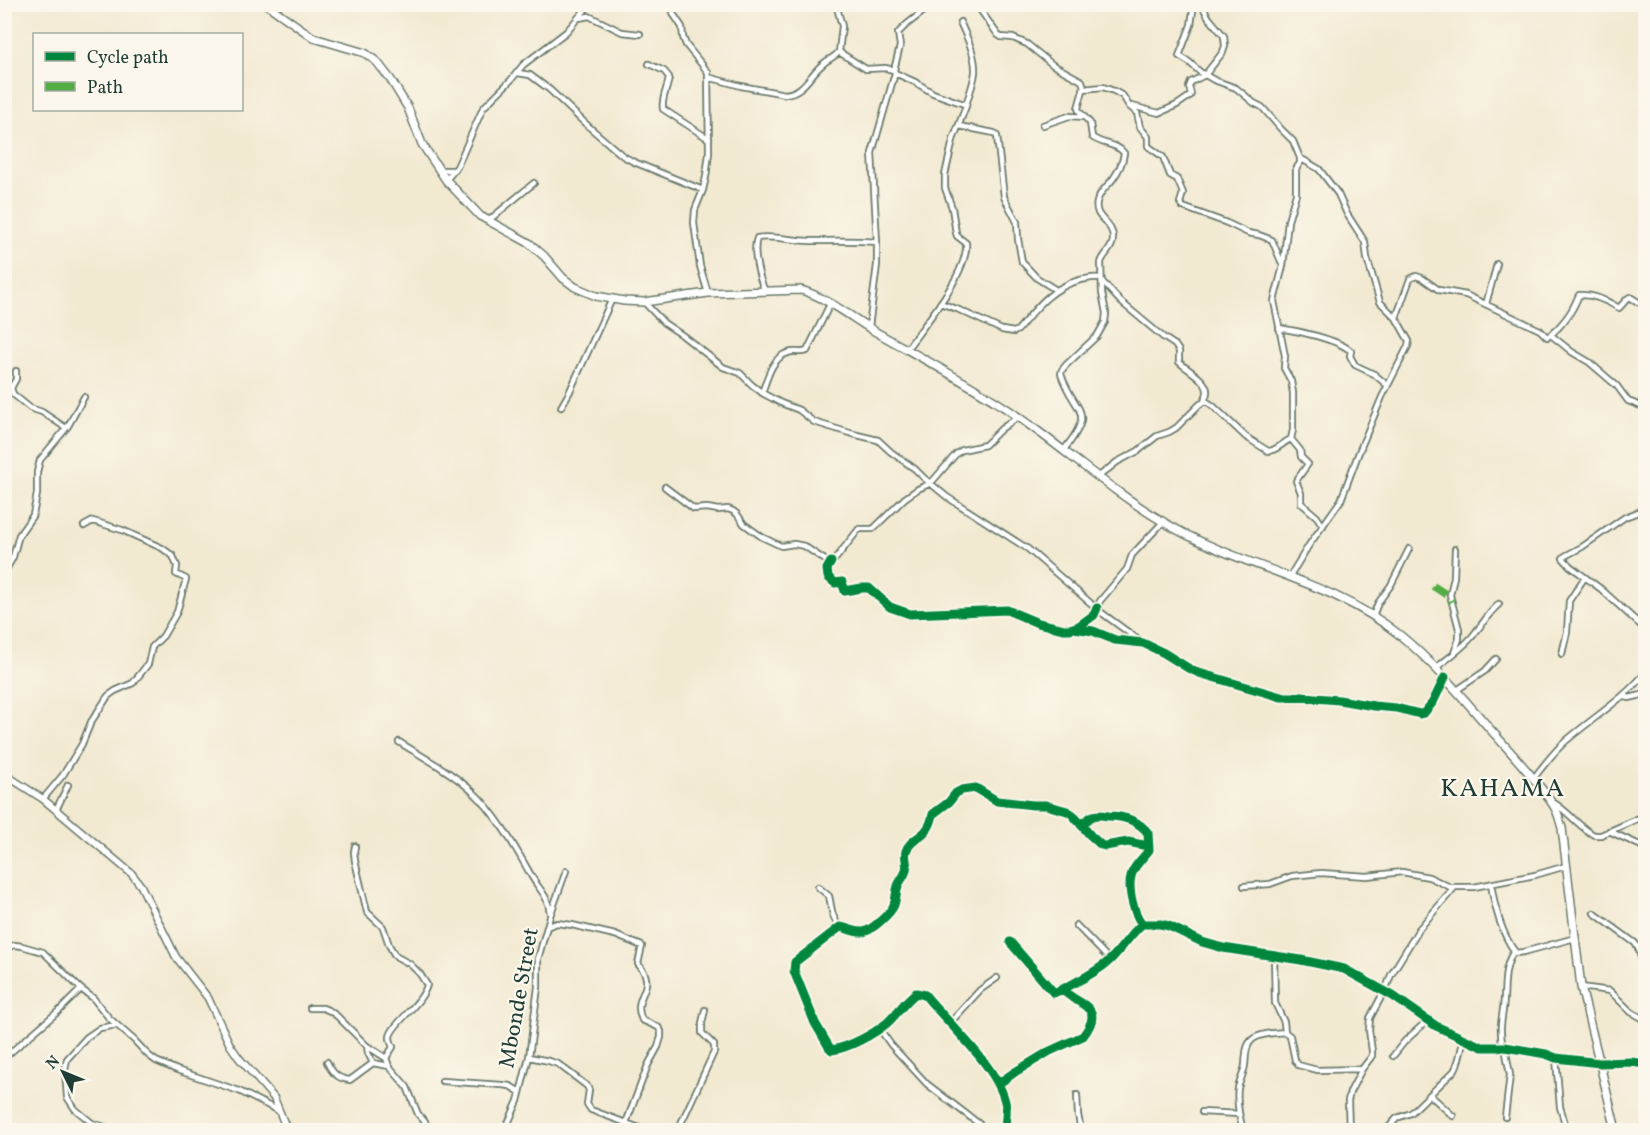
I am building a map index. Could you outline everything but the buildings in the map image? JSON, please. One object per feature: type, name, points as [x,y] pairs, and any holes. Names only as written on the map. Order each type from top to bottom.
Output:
[{"type":"main road","points":[[266,4],[314,38],[364,53],[378,62],[408,108],[422,144],[446,180],[474,210],[488,221],[529,243],[575,287],[596,296],[644,302],[708,293],[801,290],[812,293],[959,379],[1018,417],[1163,522],[1218,549],[1332,593],[1373,616],[1400,635],[1457,690],[1552,802],[1558,813],[1562,828],[1581,987],[1616,1131]]},
{"type":"street","points":[[446,180],[455,170],[483,108],[523,65],[566,32],[590,4]]},
{"type":"street","points":[[670,4],[682,27],[686,45],[707,69],[709,139],[707,166],[703,190],[695,210],[694,223],[700,266],[708,293]]},
{"type":"street","points":[[708,77],[785,94],[807,84],[822,64],[839,52],[842,26],[836,4]]},
{"type":"street","points":[[868,327],[876,277],[877,242],[872,153],[900,46],[898,33],[933,4]]},
{"type":"street","points":[[976,4],[998,35],[1027,44],[1053,66],[1082,81],[1083,89],[1078,108],[1090,123],[1092,137],[1120,148],[1124,153],[1124,159],[1115,177],[1098,196],[1096,205],[1096,211],[1112,230],[1114,237],[1110,250],[1102,259],[1105,322],[1097,336],[1062,370],[1062,377],[1081,412],[1082,420],[1075,436],[1063,451]]},
{"type":"street","points":[[1194,4],[1191,25],[1179,54],[1180,57],[1214,80],[1236,88],[1262,107],[1293,141],[1300,158],[1296,169],[1296,194],[1287,225],[1283,266],[1274,301],[1286,356],[1284,368],[1291,381],[1293,393],[1291,439]]},
{"type":"street","points":[[1129,106],[1157,113],[1170,109],[1190,96],[1191,82],[1205,75],[1223,52],[1224,36],[1201,4]]},
{"type":"street","points":[[576,19],[588,16],[622,32],[640,34]]},
{"type":"street","points":[[907,349],[956,281],[966,249],[966,243],[956,233],[952,208],[945,188],[945,175],[974,78],[975,67],[960,22]]},
{"type":"street","points":[[839,52],[866,69],[885,68],[933,93],[966,105]]},
{"type":"street","points":[[649,64],[664,71],[669,77],[663,109],[709,139]]},
{"type":"street","points":[[518,72],[530,75],[550,90],[623,156],[703,190]]},
{"type":"street","points":[[1083,89],[1103,87],[1114,91],[1123,96],[1129,106],[1138,113],[1140,127],[1148,137],[1148,146],[1163,158],[1170,175],[1177,179],[1183,193],[1180,203],[1182,206],[1272,240],[1283,266]]},
{"type":"street","points":[[1043,125],[1069,116],[1084,117]]},
{"type":"street","points":[[959,126],[994,133],[997,136],[1004,197],[1017,222],[1022,262],[1037,278],[1056,290]]},
{"type":"street","points":[[1290,576],[1341,500],[1387,385],[1409,345],[1408,336],[1396,318],[1380,302],[1367,258],[1365,242],[1347,214],[1338,194],[1319,170],[1300,158]]},
{"type":"street","points":[[439,170],[455,170]]},
{"type":"street","points":[[488,221],[534,183]]},
{"type":"street","points":[[765,291],[757,263],[755,243],[757,238],[877,242]]},
{"type":"street","points":[[1486,304],[1497,264]]},
{"type":"street","points":[[1396,318],[1410,279],[1416,276],[1439,290],[1464,294],[1486,304],[1540,330],[1547,337],[1566,320],[1580,295],[1597,298],[1619,309],[1630,297],[1646,306]]},
{"type":"street","points":[[940,303],[1002,330],[1014,332],[1056,290],[1074,282],[1095,277],[1102,280],[1121,302],[1175,345],[1179,351],[1179,362],[1207,387],[1204,402],[1176,428],[1157,436],[1098,477]]},
{"type":"street","points":[[561,407],[612,299]]},
{"type":"street","points":[[644,302],[664,323],[723,367],[740,373],[762,393],[800,410],[814,422],[876,439],[947,497],[1028,549],[1097,608],[1143,643],[1188,668],[1281,697],[1339,700],[1396,708],[1420,714],[1424,713],[1433,702],[1445,677]]},
{"type":"street","points":[[762,393],[772,367],[780,356],[807,351],[830,304]]},
{"type":"street","points":[[1279,328],[1316,336],[1346,346],[1351,351],[1350,357],[1355,365],[1372,373],[1387,385]]},
{"type":"street","points":[[1551,335],[1589,362],[1617,386],[1628,400],[1646,408]]},
{"type":"street","points":[[15,371],[16,379],[11,388],[13,394],[30,408],[42,412],[66,428]]},
{"type":"street","points":[[4,574],[13,557],[19,535],[33,515],[39,462],[66,428],[84,397]]},
{"type":"street","points":[[1204,402],[1208,402],[1246,437],[1268,451],[1272,451],[1291,439]]},
{"type":"street","points":[[1018,417],[1001,429],[985,445],[962,450],[956,454],[931,483],[905,498],[873,529],[859,529],[831,562],[827,569],[828,577],[835,583],[842,582],[845,591],[869,588],[890,607],[910,614],[1006,609],[1047,625],[1093,631],[1128,643],[1143,643]]},
{"type":"street","points":[[1291,439],[1300,450],[1301,457],[1308,464],[1296,481],[1301,493],[1301,503],[1317,517],[1323,526]]},
{"type":"street","points":[[665,487],[694,509],[728,509],[737,514],[744,524],[762,537],[781,546],[794,544],[804,546],[831,562]]},
{"type":"street","points":[[1646,509],[1625,517],[1563,558],[1646,630]]},
{"type":"street","points":[[43,799],[63,775],[105,700],[111,694],[133,683],[148,664],[152,647],[164,636],[177,612],[186,579],[177,574],[173,556],[162,548],[122,530],[93,521],[84,526]]},
{"type":"street","points":[[1074,628],[1094,615],[1107,592],[1126,569],[1132,555],[1163,522]]},
{"type":"street","points":[[1373,616],[1378,603],[1392,585],[1408,549]]},
{"type":"street","points":[[1454,653],[1458,629],[1450,595],[1454,577],[1455,549]]},
{"type":"street","points":[[1562,654],[1567,632],[1569,601],[1585,577]]},
{"type":"street","points":[[1436,668],[1475,633],[1484,619],[1499,604]]},
{"type":"street","points":[[1457,690],[1485,671],[1496,659]]},
{"type":"street","points":[[1533,779],[1566,741],[1623,696],[1646,672]]},
{"type":"street","points":[[1623,696],[1629,698],[1646,694]]},
{"type":"street","points":[[399,742],[445,771],[479,798],[514,844],[546,897],[550,916]]},
{"type":"street","points":[[4,774],[43,799],[132,874],[141,886],[180,964],[208,998],[230,1045],[274,1098],[287,1131]]},
{"type":"street","points":[[56,810],[68,785]]},
{"type":"street","points":[[818,887],[829,896],[831,912],[840,927],[862,932],[871,928],[893,906],[897,888],[907,869],[908,847],[928,830],[933,814],[949,802],[956,793],[976,788],[998,801],[1046,805],[1067,811],[1101,845],[1128,842],[1148,846]]},
{"type":"street","points":[[1552,802],[1564,809],[1591,834],[1598,836],[1646,815]]},
{"type":"street","points":[[1081,825],[1092,816],[1097,815],[1125,817],[1148,833],[1149,850],[1133,870],[1131,877],[1133,906],[1142,924]]},
{"type":"street","points":[[1609,831],[1646,848]]},
{"type":"street","points":[[355,846],[355,861],[367,912],[383,927],[388,945],[394,954],[410,964],[427,985],[418,1002],[391,1034],[393,1047],[386,1058]]},
{"type":"street","points":[[1244,886],[1270,884],[1286,878],[1309,874],[1367,876],[1402,872],[1429,877],[1455,888],[1474,887],[1535,875],[1566,866]]},
{"type":"street","name":"Mbonde Street","points":[[505,1131],[518,1101],[530,1057],[538,987],[538,959],[566,871]]},
{"type":"street","points":[[1491,884],[1494,905],[1514,951],[1524,952],[1575,938]]},
{"type":"street","points":[[1349,1131],[1350,1092],[1372,1056],[1368,1030],[1370,1018],[1391,975],[1414,936],[1455,888]]},
{"type":"street","points":[[1594,913],[1635,943],[1646,977]]},
{"type":"street","points":[[549,926],[563,923],[615,935],[642,946],[638,963],[645,972],[647,981],[640,1001],[640,1014],[642,1020],[658,1027],[662,1034],[626,1123]]},
{"type":"street","points":[[1010,942],[1052,992],[1097,970],[1110,960],[1142,924],[1160,924],[1170,926],[1202,942],[1223,948],[1344,969],[1393,996],[1427,1021],[1485,1048],[1504,1047],[1546,1054],[1556,1058],[1600,1063],[1646,1064]]},
{"type":"street","points":[[1076,926],[1110,960]]},
{"type":"street","points":[[840,927],[798,959],[794,966],[794,972],[815,1023],[829,1047],[832,1050],[861,1039],[886,1024],[916,993],[925,995],[974,1050],[998,1084],[1006,1107],[1005,1131]]},
{"type":"street","points":[[4,948],[15,945],[40,950],[93,998],[117,1025],[156,1061],[239,1091],[279,1111]]},
{"type":"street","points":[[1505,1117],[1510,1075],[1500,1027],[1507,964],[1514,951]]},
{"type":"street","points":[[1274,956],[1275,1003],[1284,1022],[1285,1032],[1290,1036],[1298,1065],[1317,1070],[1362,1069]]},
{"type":"street","points":[[950,1023],[980,990],[997,978]]},
{"type":"street","points":[[1581,987],[1610,991],[1631,1012],[1646,1020]]},
{"type":"street","points":[[4,1058],[62,1009],[81,989]]},
{"type":"street","points":[[998,1084],[1050,1051],[1083,1036],[1087,1031],[1092,1021],[1088,1008],[1062,989]]},
{"type":"street","points":[[310,1008],[323,1008],[337,1016],[367,1046],[386,1058],[389,1066],[407,1087],[418,1114],[430,1131]]},
{"type":"street","points":[[678,1131],[714,1052],[714,1045],[702,1033],[705,1010]]},
{"type":"street","points":[[1393,1056],[1405,1041],[1427,1021]]},
{"type":"street","points":[[114,1131],[92,1123],[75,1109],[67,1097],[65,1070],[67,1059],[87,1037],[100,1028],[117,1025]]},
{"type":"street","points":[[879,1028],[891,1046],[927,1084],[987,1131]]},
{"type":"street","points":[[1243,1131],[1237,1098],[1248,1044],[1257,1036],[1285,1032]]},
{"type":"street","points":[[1390,1126],[1397,1118],[1411,1113],[1457,1066],[1464,1040]]},
{"type":"street","points":[[367,1046],[373,1063]]},
{"type":"street","points":[[530,1057],[558,1064],[587,1086],[589,1090],[587,1105],[591,1110],[645,1131]]},
{"type":"street","points":[[1556,1058],[1560,1107],[1567,1131]]},
{"type":"street","points":[[327,1062],[336,1076],[350,1080],[373,1063],[389,1066]]},
{"type":"street","points":[[442,1081],[510,1086],[520,1092]]},
{"type":"street","points":[[1077,1095],[1081,1131]]},
{"type":"street","points":[[1430,1095],[1454,1116]]},
{"type":"street","points":[[1202,1112],[1239,1114]]},
{"type":"marked path","points":[[1433,586],[1447,595],[1452,602]]},
{"type":"cycle path","points":[[831,562],[827,569],[828,577],[835,583],[842,582],[845,591],[869,588],[890,607],[910,614],[1007,610],[1038,623],[1070,629],[1079,626],[1094,615],[1097,608]]},
{"type":"cycle path","points":[[1074,628],[1093,631],[1115,640],[1143,643],[1199,673],[1281,697],[1339,700],[1396,708],[1420,714],[1424,713],[1433,702],[1445,677]]},
{"type":"cycle path","points":[[1005,1130],[1006,1107],[995,1078],[973,1048],[925,995],[916,993],[875,1032],[832,1050],[815,1023],[794,971],[795,962],[840,927],[863,932],[885,917],[894,905],[898,886],[905,872],[908,846],[928,828],[933,814],[962,790],[976,788],[997,801],[1046,805],[1067,811],[1101,845],[1128,842],[1148,846]]},
{"type":"cycle path","points":[[1081,825],[1095,815],[1119,817],[1135,822],[1148,833],[1149,850],[1134,869],[1130,882],[1133,905],[1142,924],[1169,926],[1202,942],[1223,948],[1344,969],[1393,996],[1436,1026],[1482,1047],[1505,1047],[1546,1054],[1556,1058],[1600,1063],[1646,1064]]},
{"type":"cycle path","points":[[1010,942],[1054,993],[1106,964],[1142,924]]},
{"type":"cycle path","points":[[998,1084],[1050,1051],[1083,1036],[1090,1026],[1091,1012],[1062,989]]},
{"type":"district","name":"KAHAMA","points":[[1503,789]]}]
